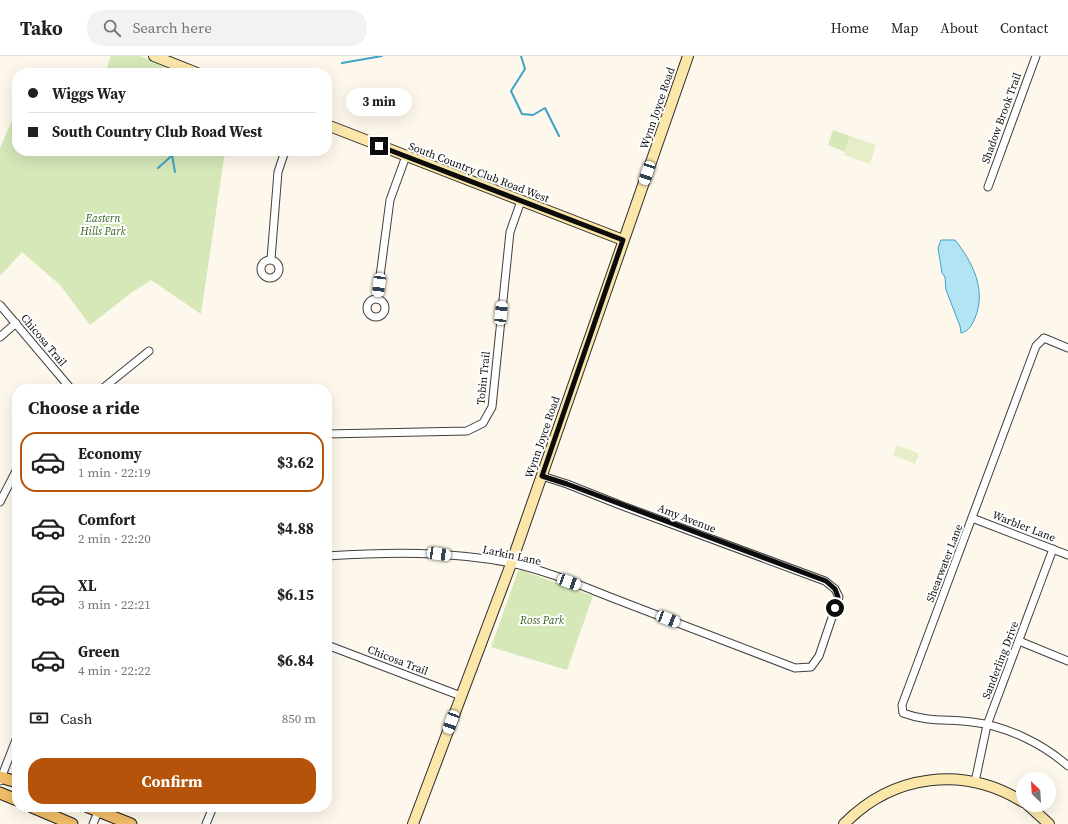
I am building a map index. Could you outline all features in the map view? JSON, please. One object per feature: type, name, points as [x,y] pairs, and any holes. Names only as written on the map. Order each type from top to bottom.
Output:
[{"type":"main road","points":[[0,779],[12,781]]},
{"type":"main road","points":[[0,793],[12,798]]},
{"type":"main road","points":[[44,812],[72,824]]},
{"type":"main road","points":[[104,812],[131,824]]},
{"type":"street","points":[[154,56],[169,59],[187,68]]},
{"type":"street","name":"Wynn Joyce Road","points":[[414,824],[460,696],[511,564],[688,56]]},
{"type":"street","name":"Shadow Brook Trail","points":[[988,187],[1036,56]]},
{"type":"street","name":"South Country Club Road West","points":[[332,127],[623,240]]},
{"type":"street","points":[[271,260],[278,172],[283,156]]},
{"type":"street","points":[[377,299],[390,200],[406,156]]},
{"type":"street","name":"Tobin Trail","points":[[332,434],[467,431],[483,424],[492,407],[510,232],[521,201]]},
{"type":"street","name":"Chicosa Trail","points":[[0,305],[16,322],[67,384]]},
{"type":"street","points":[[0,337],[16,322]]},
{"type":"street","name":"Shearwater Lane","points":[[987,725],[972,722],[923,719],[903,713],[902,705],[1036,346],[1044,338],[1068,348]]},
{"type":"street","points":[[108,384],[149,351]]},
{"type":"street","name":"Amy Avenue","points":[[542,476],[826,581],[835,589],[838,597],[819,656],[811,667],[795,668]]},
{"type":"street","points":[[0,502],[12,479]]},
{"type":"street","name":"Warbler Lane","points":[[972,518],[1068,555]]},
{"type":"street","name":"Sanderling Drive","points":[[975,782],[987,725],[1053,549]]},
{"type":"street","name":"Larkin Lane","points":[[332,556],[366,553],[439,554],[511,564],[541,572],[583,587],[795,668]]},
{"type":"street","points":[[1019,641],[1068,662]]},
{"type":"street","name":"Chicosa Trail","points":[[332,647],[460,696]]},
{"type":"street","points":[[987,725],[1008,731],[1027,739],[1068,766]]},
{"type":"street","points":[[0,779],[12,749]]},
{"type":"street","points":[[844,824],[859,810],[876,798],[909,784],[942,779],[975,782],[993,786],[1016,798]]},
{"type":"street","points":[[93,824],[94,812]]},
{"type":"street","points":[[206,824],[211,812]]},
{"type":"street","points":[[1036,812],[1049,824]]},
{"type":"green space","points":[[111,56],[140,56],[170,68],[107,68]]},
{"type":"green space","name":"Eastern Hills Park","points":[[12,120],[12,156],[224,156],[201,314],[151,280],[131,293],[90,325],[60,285],[22,252],[0,276],[0,148]]},
{"type":"green space","points":[[833,130],[850,136],[845,152],[828,145]]},
{"type":"green space","points":[[850,136],[876,145],[870,164],[844,155]]},
{"type":"green space","points":[[897,445],[919,454],[915,464],[893,455]]},
{"type":"green space","name":"Ross Park","points":[[521,570],[593,596],[567,670],[491,647],[518,571]]},
{"type":"water","points":[[941,240],[955,240],[967,257],[976,276],[979,297],[978,307],[971,325],[968,329],[961,333],[960,326],[946,290],[945,277],[942,273],[938,248]]},
{"type":"waterway","points":[[342,63],[382,56]]},
{"type":"waterway","points":[[521,56],[525,69],[511,91],[522,114],[533,115],[545,108],[559,136]]},
{"type":"waterway","points":[[158,168],[171,156]]},
{"type":"waterway","points":[[172,156],[175,172]]},
{"type":"route","points":[[379,146],[623,240],[542,476],[826,581],[835,589],[838,597],[835,608]]}]
